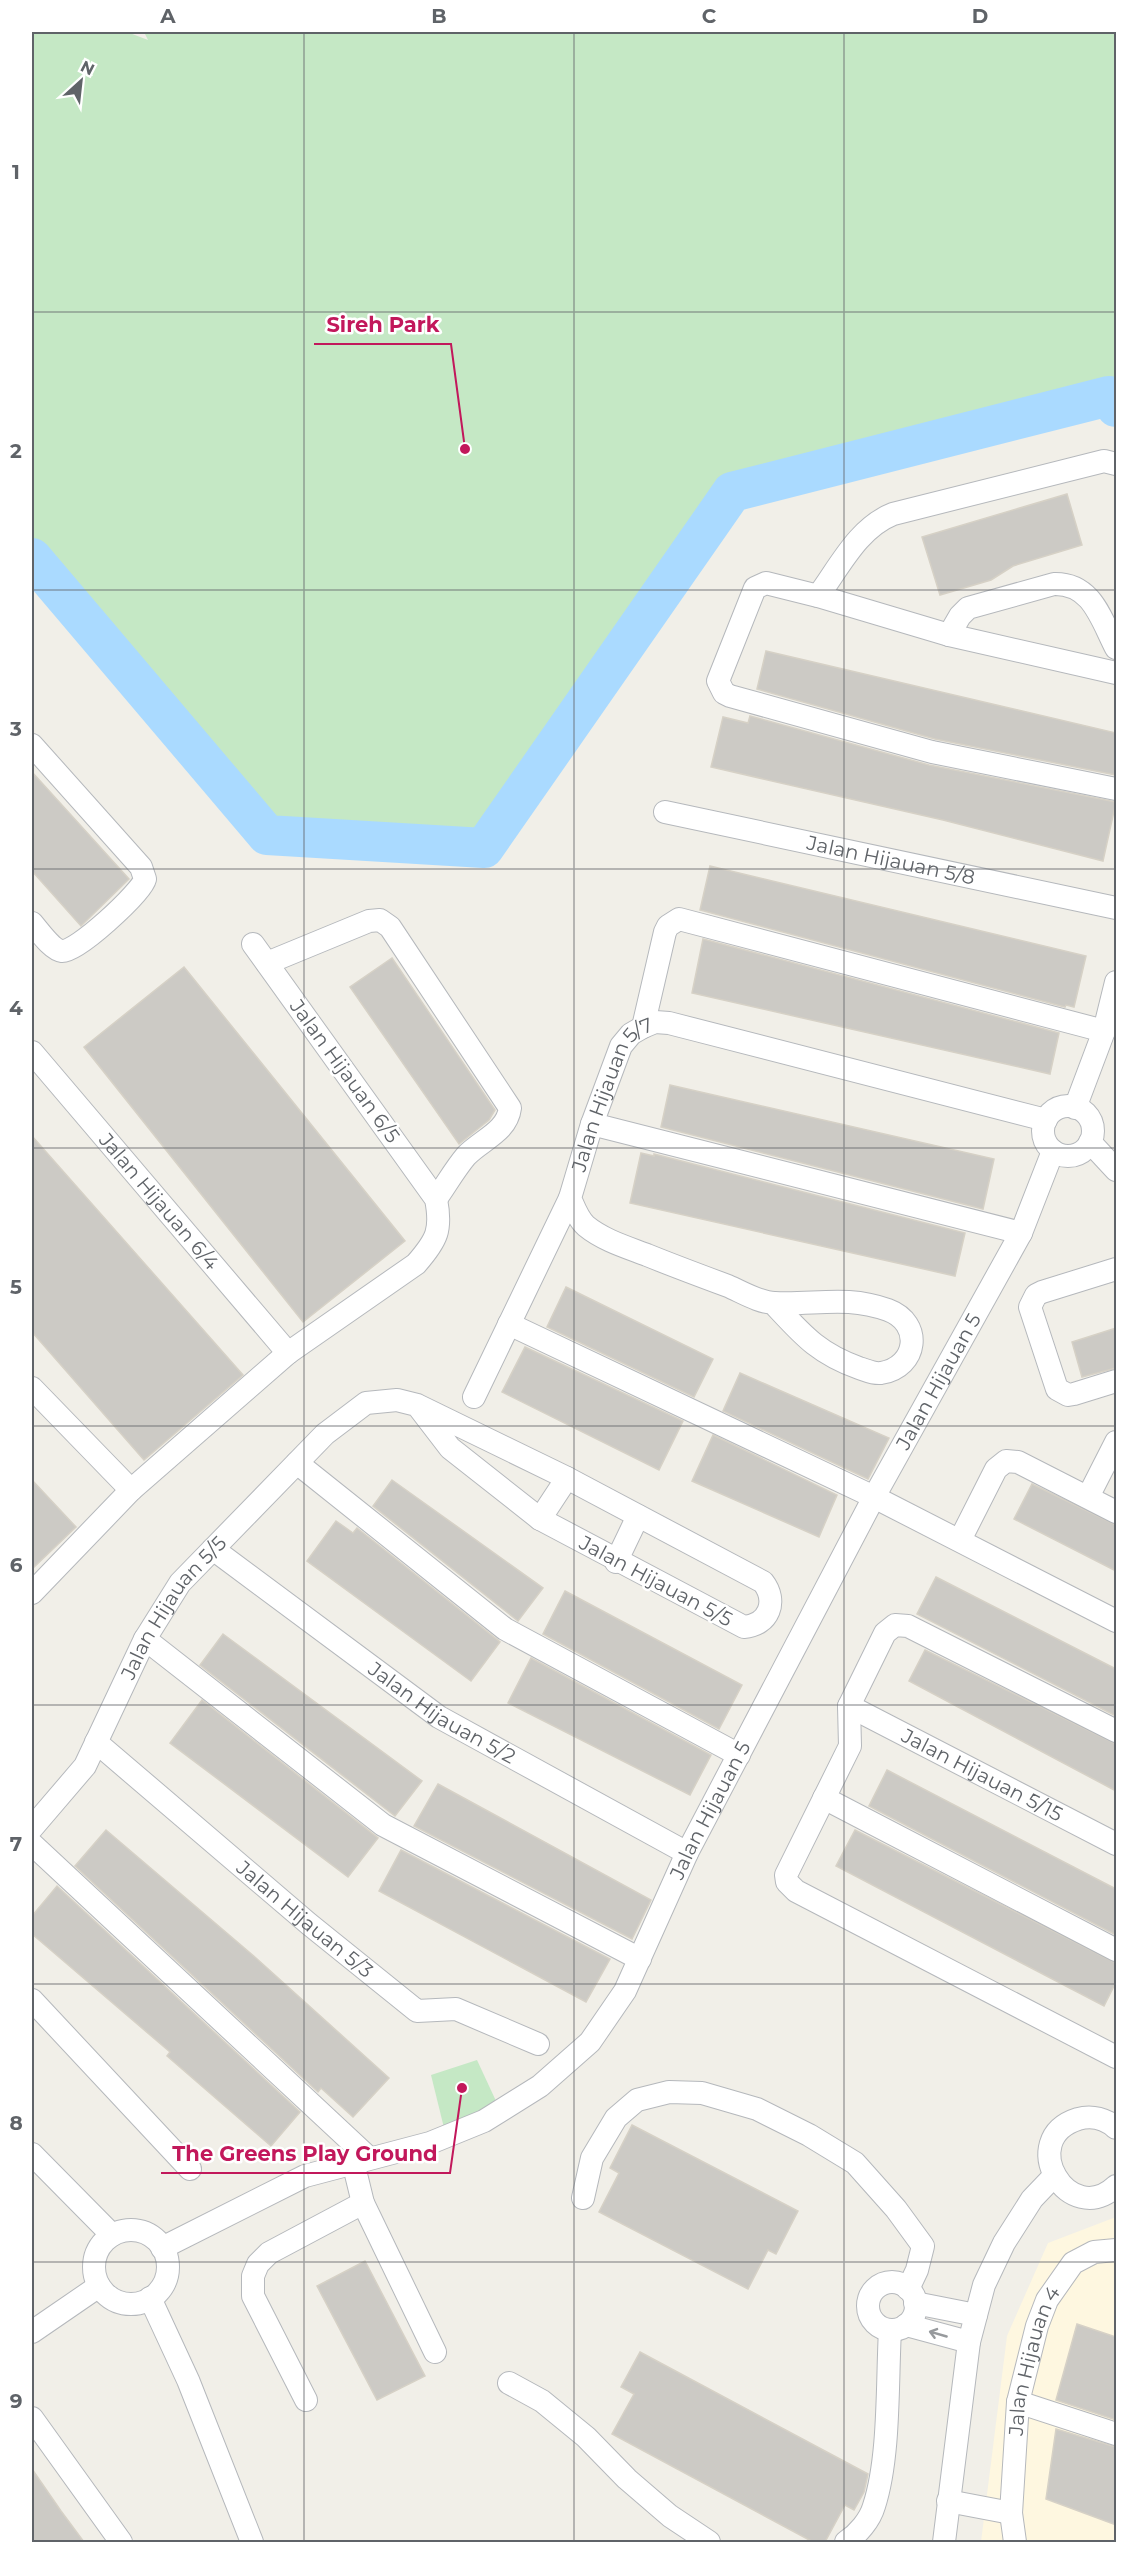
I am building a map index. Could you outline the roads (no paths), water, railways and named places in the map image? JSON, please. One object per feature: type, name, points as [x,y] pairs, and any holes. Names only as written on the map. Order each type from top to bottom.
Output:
[{"type":"street","points":[[818,596],[865,530],[878,520],[893,514],[1104,461],[1116,464]]},
{"type":"street","points":[[1116,673],[949,635],[766,583],[755,588],[719,674],[720,687],[724,693],[932,752],[1116,789]]},
{"type":"street","points":[[949,635],[960,616],[968,608],[1054,584],[1068,584],[1080,589],[1090,599],[1116,648]]},
{"type":"street","points":[[32,745],[141,867],[145,879],[140,891],[82,942],[68,951],[56,948],[32,923]]},
{"type":"street","name":"Jalan Hijauan 5/8","points":[[665,812],[1116,908]]},
{"type":"street","points":[[643,1027],[665,932],[668,926],[679,919],[1104,1031]]},
{"type":"street","points":[[32,1593],[131,1490],[288,1353],[416,1264],[430,1248],[440,1221],[436,1199],[467,1155],[503,1126],[509,1116],[510,1108],[390,927],[381,920],[369,921],[267,963]]},
{"type":"street","name":"Jalan Hijauan 6/5","points":[[253,944],[436,1199]]},
{"type":"street","points":[[1075,1107],[1104,1031],[1116,982]]},
{"type":"street","name":"Jalan Hijauan 5/7","points":[[773,1304],[832,1300],[860,1303],[889,1310],[902,1318],[910,1329],[909,1355],[902,1364],[890,1371],[876,1373],[844,1362],[815,1347],[773,1304],[598,1234],[584,1224],[570,1198],[592,1124],[621,1046],[631,1034],[655,1022],[669,1023],[1046,1120]]},
{"type":"street","name":"Jalan Hijauan 6/4","points":[[32,1052],[288,1353]]},
{"type":"street","points":[[1075,1107],[1089,1117],[1093,1134],[1090,1142],[1078,1154],[1061,1155],[1053,1151],[1044,1137],[1046,1120],[1058,1109],[1075,1107]]},
{"type":"street","points":[[592,1124],[1021,1233]]},
{"type":"street","points":[[1090,1142],[1116,1170]]},
{"type":"street","name":"Jalan Hijauan 5","points":[[162,2248],[305,2176],[430,2143],[484,2121],[540,2086],[590,2042],[626,1991],[687,1852],[874,1497],[1021,1233],[1053,1151]]},
{"type":"street","points":[[474,1397],[570,1198]]},
{"type":"street","points":[[1116,1269],[1042,1292],[1032,1301],[1031,1313],[1057,1389],[1068,1395],[1116,1381]]},
{"type":"street","points":[[509,1324],[874,1497],[1116,1621]]},
{"type":"street","points":[[32,1388],[131,1490]]},
{"type":"street","name":"Jalan Hijauan 5/5","points":[[32,1828],[85,1766],[145,1639],[180,1582],[325,1434],[366,1403],[396,1400],[417,1405],[567,1478],[763,1582],[771,1595],[768,1615],[758,1623],[744,1627],[616,1562],[540,1519],[450,1448],[417,1405]]},
{"type":"street","points":[[1088,1497],[1116,1442]]},
{"type":"street","points":[[960,1540],[996,1469],[1006,1461],[1018,1462],[1116,1512]]},
{"type":"street","points":[[297,1463],[505,1629],[739,1755]]},
{"type":"street","points":[[540,1519],[567,1478]]},
{"type":"street","points":[[616,1562],[638,1516]]},
{"type":"street","name":"Jalan Hijauan 5/2","points":[[213,1549],[439,1717],[687,1852]]},
{"type":"street","points":[[1115,2053],[791,1887],[787,1882],[788,1869],[852,1742],[849,1706],[885,1633],[895,1625],[902,1624],[1116,1731]]},
{"type":"street","points":[[145,1639],[382,1825],[640,1959]]},
{"type":"street","name":"Jalan Hijauan 5/15","points":[[849,1706],[1116,1844]]},
{"type":"street","name":"Jalan Hijauan 5/3","points":[[96,1742],[309,1924],[417,2011],[456,2009],[538,2044]]},
{"type":"street","points":[[824,1798],[1116,1950]]},
{"type":"street","points":[[32,1844],[361,2160],[363,2203],[435,2352]]},
{"type":"street","points":[[32,2000],[190,2169]]},
{"type":"street","points":[[583,2198],[592,2158],[616,2118],[637,2100],[669,2092],[702,2093],[757,2109],[809,2135],[855,2163],[896,2209],[923,2246],[911,2296],[912,2319],[898,2327]]},
{"type":"street","points":[[1115,2190],[1099,2197],[1072,2194],[1054,2176],[1049,2164],[1049,2151],[1053,2139],[1061,2128],[1072,2121],[1103,2109],[1116,2110]]},
{"type":"street","points":[[1084,2117],[1098,2118],[1116,2128]]},
{"type":"street","points":[[32,2154],[112,2235]]},
{"type":"street","points":[[944,2542],[969,2342],[984,2284],[1004,2243],[1032,2199],[1054,2176]]},
{"type":"street","points":[[306,2400],[253,2296],[253,2276],[258,2264],[269,2253],[363,2203]]},
{"type":"street","points":[[130,2230],[139,2231],[148,2235],[162,2248],[168,2266],[166,2276],[157,2292],[150,2298],[141,2302],[122,2303],[113,2299],[99,2286],[94,2267],[95,2258],[98,2249],[112,2235],[130,2230]]},
{"type":"street","name":"Jalan Hijauan 4","points":[[1015,2542],[1011,2513],[1018,2402],[1037,2326],[1047,2300],[1060,2278],[1073,2263],[1094,2252],[1116,2250]]},
{"type":"street","points":[[969,2342],[875,2323],[868,2309],[871,2293],[884,2283],[901,2284],[911,2296],[976,2315]]},
{"type":"street","points":[[32,2332],[99,2286]]},
{"type":"street","points":[[150,2298],[188,2380],[252,2542]]},
{"type":"street","points":[[846,2542],[857,2534],[874,2508],[882,2468],[898,2327]]},
{"type":"street","points":[[509,2383],[542,2401],[586,2437],[627,2480],[662,2509],[709,2542]]},
{"type":"street","points":[[1018,2402],[1116,2434]]},
{"type":"street","points":[[32,2418],[121,2542]]},
{"type":"street","points":[[948,2501],[1011,2513]]},
{"type":"waterway","points":[[32,558],[267,835],[484,848],[732,492],[1109,396],[1116,407]]},
{"type":"place","name":"Sireh Park","points":[[465,449]]},
{"type":"place","name":"The Greens Play Ground","points":[[462,2088]]}]
